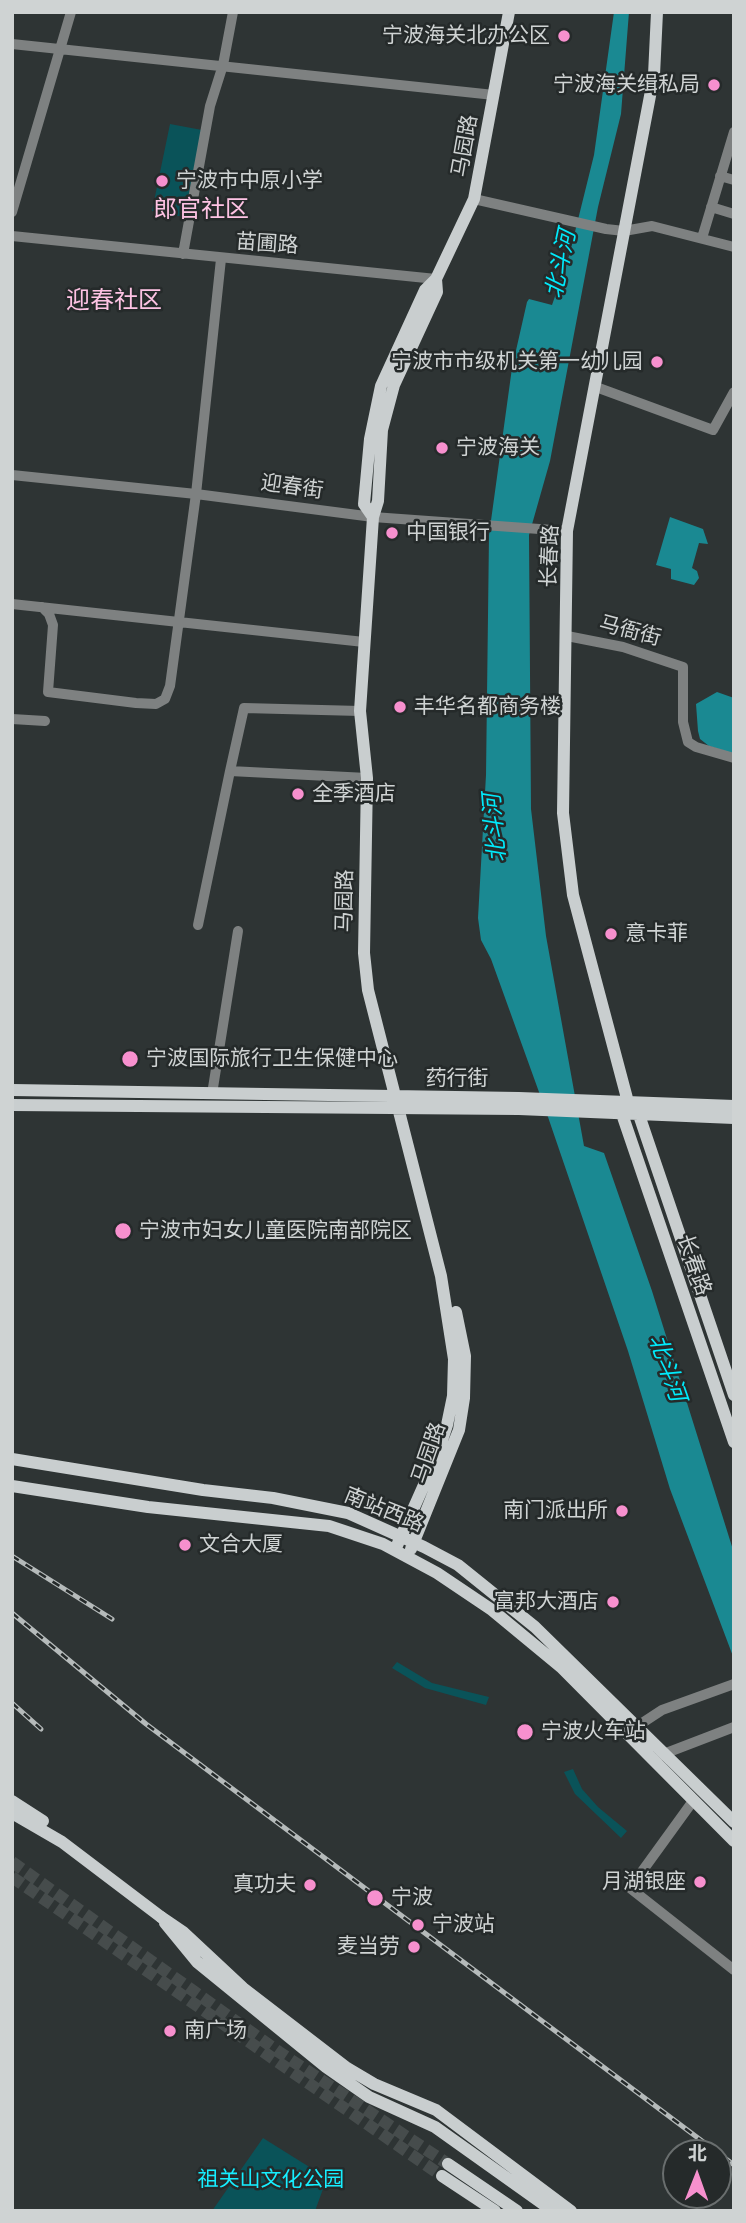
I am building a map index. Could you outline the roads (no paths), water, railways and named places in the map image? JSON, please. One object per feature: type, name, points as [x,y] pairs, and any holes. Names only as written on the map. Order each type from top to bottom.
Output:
[{"type":"main road","name":"马园路","points":[[395,1550],[436,1458],[453,1396],[454,1359],[441,1276],[369,990],[364,953],[367,778],[360,711],[373,517],[377,501],[383,430],[394,385],[437,292],[436,279],[474,199],[509,12]]},
{"type":"main road","name":"长春路","points":[[657,12],[654,75],[568,531],[563,813],[573,895],[624,1106],[734,1442]]},
{"type":"main road","name":"药行街","points":[[12,1090],[212,1094],[399,1103]]},
{"type":"main road","name":"药行街","points":[[12,1105],[399,1103],[734,1106]]},
{"type":"main road","name":"药行街","points":[[624,1106],[639,1115],[734,1118]]},
{"type":"main road","name":"长春路","points":[[639,1115],[731,1382]]},
{"type":"main road","name":"马园路","points":[[408,1557],[448,1464],[459,1430],[464,1398],[464,1356],[457,1314],[441,1276]]},
{"type":"main road","name":"南站西路","points":[[12,1459],[203,1490],[273,1498],[348,1513],[458,1565],[535,1627],[632,1730]]},
{"type":"main road","name":"南站西路","points":[[12,1486],[134,1505],[330,1526],[395,1550],[492,1610],[632,1730]]},
{"type":"main road","points":[[632,1730],[734,1822]]},
{"type":"main road","points":[[659,1756],[694,1801],[734,1841]]},
{"type":"main road","points":[[12,1801],[52,1827],[62,1842]]},
{"type":"main road","points":[[12,1813],[62,1842],[183,1932],[243,1988],[347,2068],[374,2084],[436,2110],[571,2211]]},
{"type":"main road","points":[[160,1917],[197,1962],[326,2067],[369,2097],[435,2127],[553,2211]]},
{"type":"main road","points":[[495,2211],[445,2170],[517,2211]]},
{"type":"street","points":[[12,212],[71,12]]},
{"type":"street","points":[[183,254],[210,106],[223,65],[233,12]]},
{"type":"street","points":[[12,44],[62,47],[494,95]]},
{"type":"street","points":[[702,238],[734,132]]},
{"type":"street","points":[[720,176],[734,180]]},
{"type":"street","points":[[474,199],[606,229],[624,231],[652,226],[734,247]]},
{"type":"street","points":[[711,207],[734,214]]},
{"type":"street","name":"苗圃路","points":[[12,236],[436,279]]},
{"type":"street","points":[[42,607],[49,614],[53,625],[48,692],[136,703],[156,704],[165,699],[170,686],[196,494],[221,259]]},
{"type":"street","points":[[596,387],[713,430],[734,392]]},
{"type":"street","name":"迎春街","points":[[12,475],[196,494],[373,517],[568,531]]},
{"type":"street","points":[[12,604],[364,642]]},
{"type":"street","name":"马衙街","points":[[567,636],[623,647],[683,667],[683,722],[688,742],[734,758]]},
{"type":"street","points":[[198,925],[244,708],[360,711]]},
{"type":"street","points":[[12,719],[45,721]]},
{"type":"street","points":[[230,771],[367,778]]},
{"type":"street","points":[[212,1094],[238,931]]},
{"type":"street","points":[[632,1730],[662,1710],[734,1684]]},
{"type":"street","points":[[659,1756],[734,1727]]},
{"type":"street","points":[[694,1801],[630,1888],[734,1970]]},
{"type":"water","name":"北斗河","points":[[614,12],[629,12],[621,114],[598,207],[550,461],[529,535],[531,809],[546,936],[584,1146],[604,1153],[652,1291],[734,1553],[734,1659],[670,1489],[628,1351],[548,1117],[491,959],[481,940],[478,918],[486,775],[489,535],[512,368],[527,302],[529,299],[552,305],[569,256],[594,155]]},
{"type":"water","points":[[670,517],[703,529],[708,544],[699,543],[692,568],[697,571],[699,578],[694,585],[671,579],[671,569],[656,565]]},
{"type":"water","points":[[717,692],[734,698],[734,754],[709,746],[700,739],[696,704]]},
{"type":"tunnel","points":[[12,1862],[279,2052],[448,2164]]},
{"type":"tunnel","points":[[12,1877],[442,2176]]},
{"type":"railway","points":[[12,1556],[112,1619]]},
{"type":"railway","points":[[12,1613],[146,1724],[734,2165]]},
{"type":"railway","points":[[12,1703],[41,1729]]},
{"type":"place","name":"宁波海关北办公区","points":[[564,36]]},
{"type":"place","name":"宁波海关缉私局","points":[[714,85]]},
{"type":"place","name":"宁波市中原小学","points":[[162,181]]},
{"type":"place","name":"宁波市市级机关第一幼儿园","points":[[657,362]]},
{"type":"place","name":"宁波海关","points":[[442,448]]},
{"type":"place","name":"中国银行","points":[[392,533]]},
{"type":"place","name":"丰华名都商务楼","points":[[400,707]]},
{"type":"place","name":"全季酒店","points":[[298,794]]},
{"type":"place","name":"意卡菲","points":[[611,934]]},
{"type":"place","name":"宁波国际旅行卫生保健中心","points":[[130,1059]]},
{"type":"place","name":"宁波市妇女儿童医院南部院区","points":[[123,1231]]},
{"type":"place","name":"南门派出所","points":[[622,1511]]},
{"type":"place","name":"文合大厦","points":[[185,1545]]},
{"type":"place","name":"富邦大酒店","points":[[613,1602]]},
{"type":"place","name":"宁波火车站","points":[[525,1732]]},
{"type":"place","name":"月湖银座","points":[[700,1882]]},
{"type":"place","name":"真功夫","points":[[310,1885]]},
{"type":"place","name":"宁波","points":[[375,1898]]},
{"type":"place","name":"宁波站","points":[[418,1925]]},
{"type":"place","name":"麦当劳","points":[[414,1947]]},
{"type":"place","name":"南广场","points":[[170,2031]]},
{"type":"district","name":"郎官社区","points":[[201,210]]},
{"type":"district","name":"迎春社区","points":[[114,301]]},
{"type":"park label","name":"祖关山文化公园","points":[[271,2180]]}]
